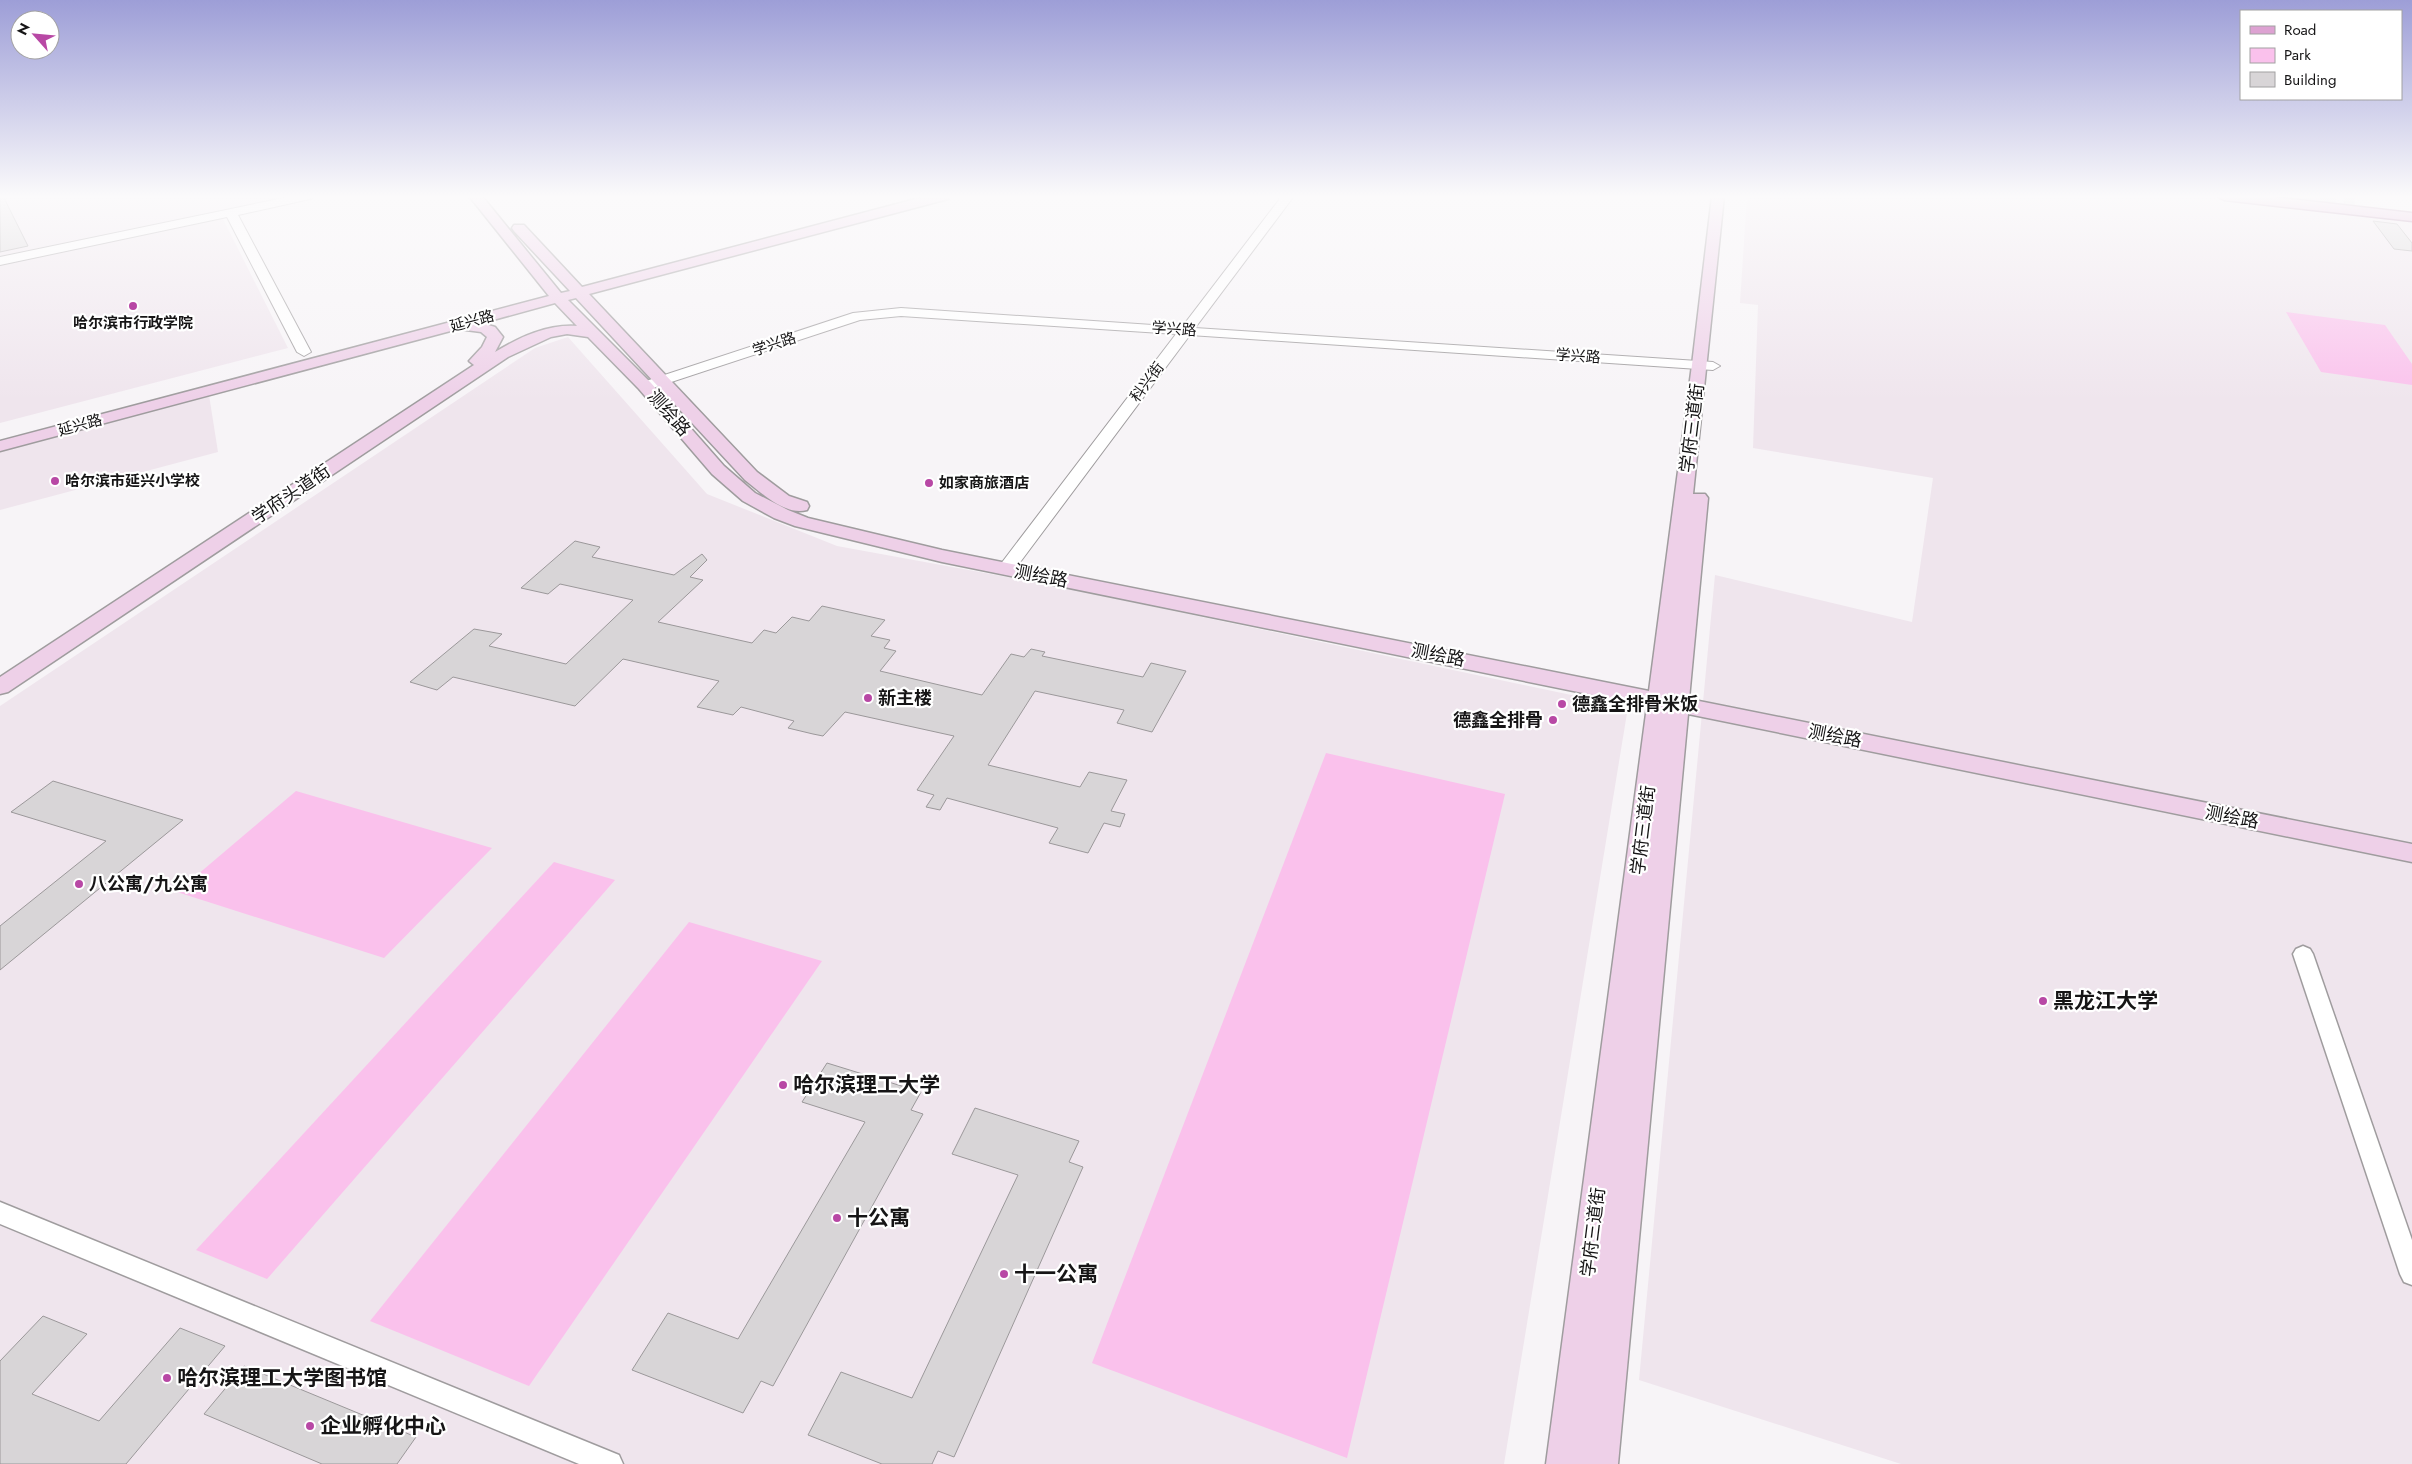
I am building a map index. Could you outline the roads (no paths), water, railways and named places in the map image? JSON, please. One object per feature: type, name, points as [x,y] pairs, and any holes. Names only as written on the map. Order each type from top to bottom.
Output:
[{"type":"main road","points":[[535,264],[560,293]]},
{"type":"main road","points":[[539,264],[560,293]]},
{"type":"main road","name":"延兴路","points":[[0,446],[446,328],[560,293],[666,264]]},
{"type":"main road","name":"延兴路","points":[[0,431],[523,296],[560,293],[673,264]]},
{"type":"main road","name":"学府三道街","points":[[1707,365],[1714,264]]},
{"type":"main road","name":"学府三道街","points":[[1564,1464],[1669,696],[1707,365],[1721,264]]},
{"type":"main road","points":[[0,439],[560,293]]},
{"type":"main road","name":"测绘路","points":[[560,293],[592,333],[653,383]]},
{"type":"main road","name":"测绘路","points":[[560,293],[653,383],[736,488],[781,514],[839,531],[1012,562],[1669,696],[2412,853]]},
{"type":"main road","name":"学府头道街","points":[[0,677],[549,313],[560,293]]},
{"type":"main road","points":[[446,328],[482,328],[492,332],[495,337],[493,343],[477,361]]},
{"type":"main road","name":"学府头道街","points":[[0,687],[502,354],[534,338],[557,330],[573,328],[592,333]]},
{"type":"main road","name":"测绘路","points":[[1669,696],[2412,839]]},
{"type":"main road","name":"学府三道街","points":[[1600,1464],[1669,696]]},
{"type":"street","points":[[258,264],[304,352]]},
{"type":"street","name":"科兴街","points":[[1012,562],[1236,264]]},
{"type":"street","name":"学兴路","points":[[653,383],[858,316],[901,312],[1707,365]]},
{"type":"street","points":[[2302,954],[2412,1274]]},
{"type":"street","points":[[0,1214],[610,1464]]},
{"type":"place","name":"哈尔滨市行政学院","points":[[133,306]]},
{"type":"place","name":"哈尔滨市延兴小学校","points":[[55,481]]},
{"type":"place","name":"如家商旅酒店","points":[[929,483]]},
{"type":"place","name":"新主楼","points":[[868,698]]},
{"type":"place","name":"德鑫全排骨米饭","points":[[1562,704]]},
{"type":"place","name":"德鑫全排骨","points":[[1553,720]]},
{"type":"place","name":"八公寓/九公寓","points":[[79,884]]},
{"type":"place","name":"黑龙江大学","points":[[2043,1001]]},
{"type":"place","name":"哈尔滨理工大学","points":[[783,1085]]},
{"type":"place","name":"十公寓","points":[[837,1218]]},
{"type":"place","name":"十一公寓","points":[[1004,1274]]},
{"type":"place","name":"哈尔滨理工大学图书馆","points":[[167,1378]]},
{"type":"place","name":"企业孵化中心","points":[[310,1426]]}]
